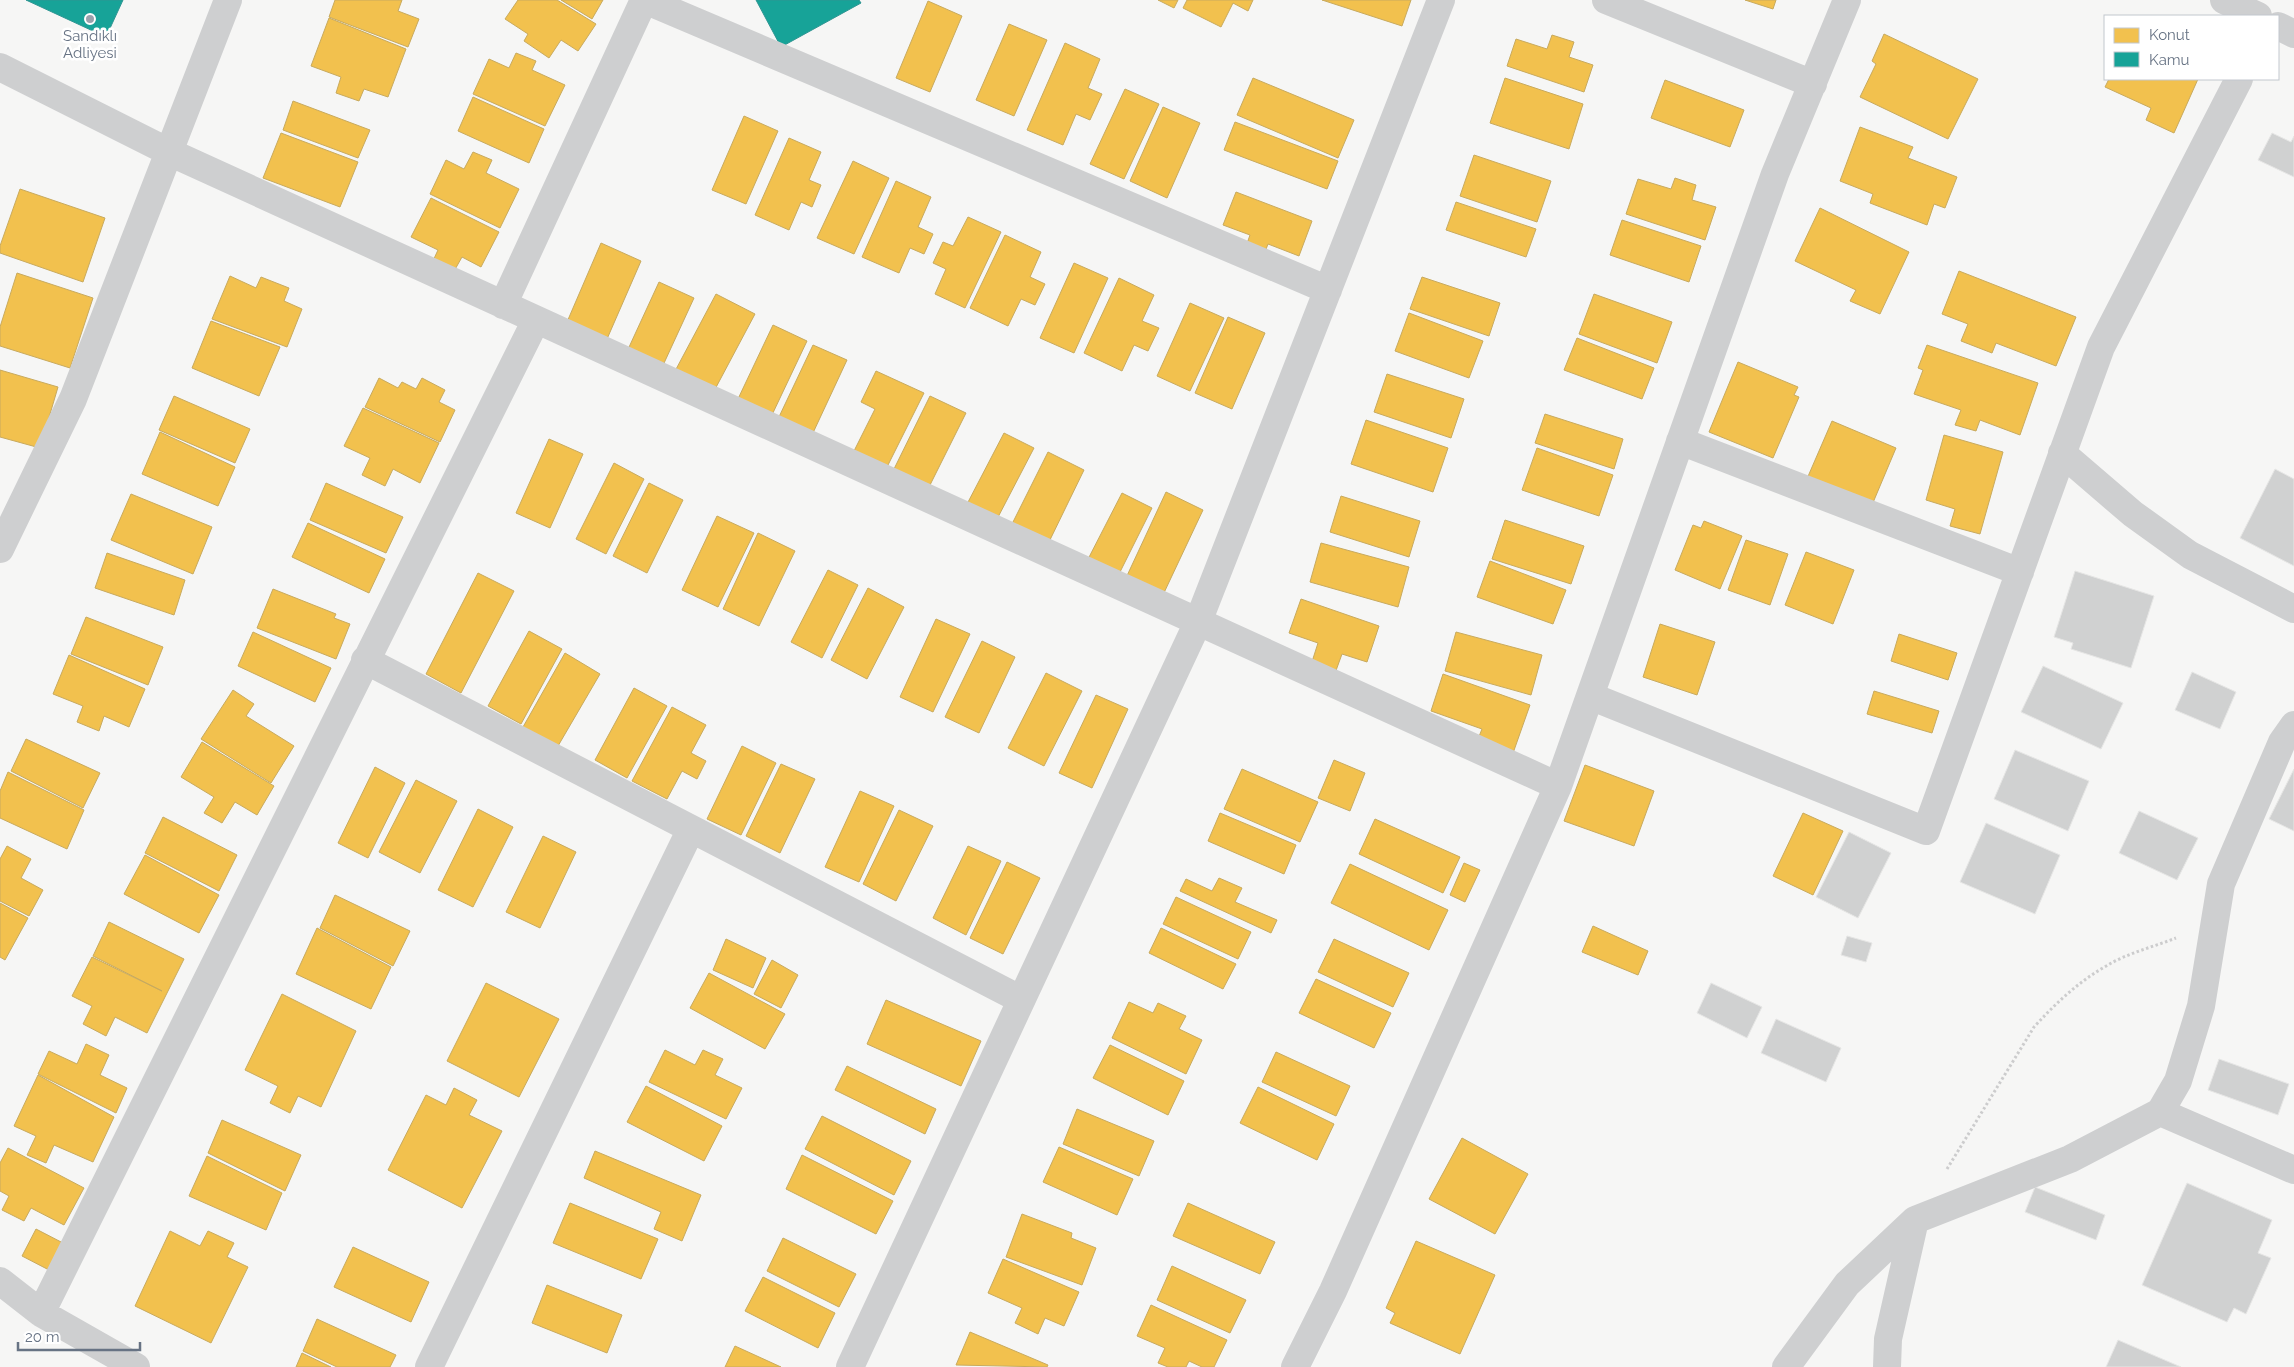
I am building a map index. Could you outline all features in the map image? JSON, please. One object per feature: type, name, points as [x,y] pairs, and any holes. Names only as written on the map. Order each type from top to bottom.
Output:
[{"type":"street","points":[[0,549],[73,400],[228,0]]},
{"type":"street","points":[[503,305],[645,0],[1328,290]]},
{"type":"street","points":[[850,1367],[1020,999],[1198,622],[1441,0]]},
{"type":"street","points":[[1606,0],[1812,84]]},
{"type":"street","points":[[1295,1367],[1333,1291],[1558,786],[1775,174],[1848,0]]},
{"type":"street","points":[[2224,0],[2256,15]]},
{"type":"street","points":[[2279,26],[2294,34]]},
{"type":"street","points":[[0,67],[169,152],[1558,786]]},
{"type":"street","points":[[1590,696],[1926,831],[2101,347],[2238,80]]},
{"type":"street","points":[[41,1312],[536,320]]},
{"type":"street","points":[[1680,442],[2020,572]]},
{"type":"street","points":[[2062,453],[2133,514],[2190,555],[2294,609]]},
{"type":"street","points":[[365,660],[1020,999]]},
{"type":"street","points":[[1786,1367],[1847,1284],[1915,1220],[2070,1160],[2160,1112],[2178,1081],[2201,1006],[2221,884],[2282,742],[2294,725]]},
{"type":"street","points":[[430,1367],[691,829]]},
{"type":"street","points":[[2160,1112],[2294,1170]]},
{"type":"street","points":[[1887,1367],[1888,1339],[1915,1220]]},
{"type":"street","points":[[0,1281],[41,1312],[136,1367]]},
{"type":"path","points":[[1946,1170],[2034,1027],[2064,996],[2109,964],[2215,922]]},
{"type":"building: Konut","points":[[335,0],[402,0],[398,11],[419,19],[408,47],[329,17]]},
{"type":"building: Konut","points":[[518,0],[557,0],[596,24],[578,51],[561,40],[549,58],[524,41],[528,34],[505,19]]},
{"type":"building: Konut","points":[[561,0],[603,0],[592,19]]},
{"type":"building: Konut","points":[[1158,0],[1178,0],[1174,8]]},
{"type":"building: Konut","points":[[1187,0],[1253,0],[1248,11],[1233,3],[1221,27],[1183,8]]},
{"type":"building: Konut","points":[[1322,0],[1411,0],[1402,26]]},
{"type":"building: Konut","points":[[1745,0],[1776,0],[1773,9]]},
{"type":"building: Konut","points":[[928,1],[962,16],[930,92],[896,78]]},
{"type":"building: Konut","points":[[329,18],[406,49],[388,97],[364,89],[359,101],[336,93],[341,77],[311,66]]},
{"type":"building: Konut","points":[[1009,24],[1047,40],[1014,116],[976,100]]},
{"type":"building: Konut","points":[[1884,34],[1978,79],[1948,139],[1860,97],[1876,64],[1872,61]]},
{"type":"building: Konut","points":[[1552,35],[1574,42],[1569,57],[1593,65],[1584,92],[1507,66],[1516,39],[1547,49]]},
{"type":"building: Konut","points":[[1065,43],[1100,59],[1088,88],[1102,94],[1090,120],[1076,114],[1063,145],[1027,130]]},
{"type":"building: Konut","points":[[516,53],[536,61],[532,70],[565,85],[545,126],[473,94],[489,59],[509,68]]},
{"type":"building: Konut","points":[[1253,78],[1354,120],[1338,158],[1237,115]]},
{"type":"building: Konut","points":[[1505,78],[1583,104],[1569,149],[1490,123]]},
{"type":"building: Konut","points":[[1665,80],[1744,110],[1730,147],[1651,118]]},
{"type":"building: Konut","points":[[2108,80],[2198,80],[2174,133],[2146,120],[2151,108],[2105,87]]},
{"type":"building: Konut","points":[[1125,89],[1159,104],[1124,179],[1090,164]]},
{"type":"building: Konut","points":[[473,97],[544,129],[529,163],[458,131]]},
{"type":"building: Konut","points":[[293,101],[370,130],[358,158],[283,130]]},
{"type":"building: Konut","points":[[1163,107],[1200,123],[1167,198],[1130,181]]},
{"type":"building: Konut","points":[[744,116],[778,131],[746,204],[712,190]]},
{"type":"building: Konut","points":[[1235,122],[1338,161],[1327,189],[1224,150]]},
{"type":"building: Konut","points":[[1860,127],[1913,147],[1908,158],[1957,177],[1945,208],[1934,204],[1927,225],[1870,203],[1873,194],[1840,181]]},
{"type":"building: Konut","points":[[281,133],[358,162],[340,207],[263,178]]},
{"type":"building: Konut","points":[[789,138],[821,152],[809,180],[821,185],[812,207],[801,202],[789,230],[755,215]]},
{"type":"building: Konut","points":[[473,152],[492,160],[486,173],[519,189],[500,228],[430,194],[446,160],[464,169]]},
{"type":"building: Konut","points":[[1474,155],[1551,181],[1537,222],[1460,196]]},
{"type":"building: Konut","points":[[853,161],[889,178],[854,254],[817,238]]},
{"type":"building: Konut","points":[[1675,178],[1696,185],[1692,200],[1716,207],[1705,240],[1626,214],[1638,179],[1671,189]]},
{"type":"building: Konut","points":[[896,181],[931,197],[918,227],[933,234],[924,254],[910,248],[899,273],[862,257]]},
{"type":"building: Konut","points":[[20,189],[105,218],[83,282],[0,253],[0,246]]},
{"type":"building: Konut","points":[[1236,192],[1312,221],[1299,256],[1268,244],[1263,257],[1245,249],[1250,235],[1223,225]]},
{"type":"building: Konut","points":[[431,198],[499,232],[481,267],[462,257],[453,273],[432,263],[438,250],[411,237]]},
{"type":"building: Konut","points":[[1456,202],[1536,229],[1526,257],[1446,230]]},
{"type":"building: Konut","points":[[1820,208],[1909,252],[1880,314],[1850,301],[1856,290],[1795,261]]},
{"type":"building: Konut","points":[[968,217],[1001,232],[965,308],[935,294],[946,269],[933,263],[943,242],[953,246]]},
{"type":"building: Konut","points":[[1622,220],[1701,246],[1689,282],[1610,255]]},
{"type":"building: Konut","points":[[1005,235],[1041,252],[1030,277],[1045,284],[1035,305],[1021,299],[1008,326],[970,308]]},
{"type":"building: Konut","points":[[601,243],[641,261],[607,339],[567,322]]},
{"type":"building: Konut","points":[[1074,263],[1108,278],[1074,353],[1040,338]]},
{"type":"building: Konut","points":[[1959,271],[2076,317],[2056,366],[1996,343],[1992,353],[1961,341],[1968,324],[1942,314]]},
{"type":"building: Konut","points":[[17,273],[93,298],[70,368],[0,346],[0,327]]},
{"type":"building: Konut","points":[[230,276],[256,288],[261,277],[289,288],[284,301],[302,309],[287,347],[212,319]]},
{"type":"building: Konut","points":[[1422,277],[1500,303],[1489,336],[1410,309]]},
{"type":"building: Konut","points":[[1119,278],[1154,295],[1142,321],[1159,328],[1148,351],[1134,345],[1122,371],[1084,353]]},
{"type":"building: Konut","points":[[659,282],[694,298],[659,374],[624,358]]},
{"type":"building: Konut","points":[[716,294],[755,314],[713,393],[674,373]]},
{"type":"building: Konut","points":[[1594,294],[1672,322],[1657,363],[1579,334]]},
{"type":"building: Konut","points":[[1190,303],[1224,318],[1190,391],[1157,376]]},
{"type":"building: Konut","points":[[1409,313],[1483,341],[1469,378],[1395,351]]},
{"type":"building: Konut","points":[[1228,317],[1265,333],[1232,409],[1195,393]]},
{"type":"building: Konut","points":[[211,321],[280,347],[259,396],[192,368]]},
{"type":"building: Konut","points":[[773,325],[807,341],[771,417],[737,401]]},
{"type":"building: Konut","points":[[1577,338],[1654,368],[1642,399],[1564,370]]},
{"type":"building: Konut","points":[[813,345],[847,360],[812,435],[778,419]]},
{"type":"building: Konut","points":[[1927,345],[2038,383],[2020,435],[1980,420],[1976,431],[1955,425],[1961,410],[1914,394],[1923,370],[1918,368]]},
{"type":"building: Konut","points":[[1738,362],[1798,387],[1794,395],[1799,397],[1773,458],[1709,432]]},
{"type":"building: Konut","points":[[0,370],[58,387],[40,448],[0,437]]},
{"type":"building: Konut","points":[[876,371],[924,393],[886,469],[853,453],[875,409],[861,402]]},
{"type":"building: Konut","points":[[1387,374],[1464,399],[1451,438],[1374,412]]},
{"type":"building: Konut","points":[[379,378],[398,388],[402,382],[416,389],[422,378],[445,390],[439,402],[455,410],[440,442],[365,407]]},
{"type":"building: Konut","points":[[174,396],[250,429],[235,463],[159,430]]},
{"type":"building: Konut","points":[[930,396],[966,413],[928,489],[893,471]]},
{"type":"building: Konut","points":[[363,408],[439,443],[420,483],[393,469],[385,486],[362,475],[370,458],[344,446]]},
{"type":"building: Konut","points":[[1545,414],[1623,439],[1614,469],[1535,443]]},
{"type":"building: Konut","points":[[1366,420],[1448,448],[1433,492],[1351,464]]},
{"type":"building: Konut","points":[[1832,421],[1896,448],[1872,505],[1806,481]]},
{"type":"building: Konut","points":[[160,432],[235,467],[218,506],[142,474]]},
{"type":"building: Konut","points":[[1004,433],[1034,448],[996,521],[966,506]]},
{"type":"building: Konut","points":[[1944,435],[2003,452],[1980,534],[1950,526],[1955,509],[1926,500]]},
{"type":"building: Konut","points":[[549,439],[583,454],[550,528],[516,513]]},
{"type":"building: Konut","points":[[1537,448],[1613,475],[1599,516],[1522,490]]},
{"type":"building: Konut","points":[[1048,452],[1084,470],[1047,546],[1010,528]]},
{"type":"building: Konut","points":[[614,463],[644,479],[606,554],[576,539]]},
{"type":"building: Konut","points":[[326,483],[403,517],[386,553],[310,520]]},
{"type":"building: Konut","points":[[649,483],[683,500],[647,573],[613,556]]},
{"type":"building: Konut","points":[[1166,492],[1203,510],[1162,597],[1125,580]]},
{"type":"building: Konut","points":[[1122,493],[1152,508],[1116,580],[1085,565]]},
{"type":"building: Konut","points":[[131,494],[212,527],[193,574],[111,540]]},
{"type":"building: Konut","points":[[1341,496],[1420,521],[1409,557],[1330,532]]},
{"type":"building: Konut","points":[[717,516],[754,533],[718,607],[682,590]]},
{"type":"building: Konut","points":[[1505,520],[1584,546],[1571,584],[1492,559]]},
{"type":"building: Konut","points":[[1704,521],[1742,536],[1720,589],[1675,570],[1693,525],[1701,528]]},
{"type":"building: Konut","points":[[308,523],[385,559],[369,593],[292,557]]},
{"type":"building: Konut","points":[[758,533],[795,551],[759,626],[723,609]]},
{"type":"building: Konut","points":[[1746,540],[1788,554],[1770,605],[1728,590]]},
{"type":"building: Konut","points":[[1321,543],[1409,567],[1398,607],[1310,582]]},
{"type":"building: Konut","points":[[1806,552],[1854,570],[1833,624],[1785,605]]},
{"type":"building: Konut","points":[[107,553],[185,580],[174,615],[95,588]]},
{"type":"building: Konut","points":[[1490,561],[1566,590],[1553,624],[1477,597]]},
{"type":"building: Konut","points":[[828,570],[858,585],[822,658],[791,642]]},
{"type":"building: Konut","points":[[478,573],[514,591],[461,693],[426,674]]},
{"type":"building: Konut","points":[[868,588],[904,607],[867,679],[831,660]]},
{"type":"building: Konut","points":[[273,589],[336,614],[334,618],[350,624],[336,659],[257,628]]},
{"type":"building: Konut","points":[[1301,599],[1379,626],[1367,662],[1342,654],[1334,676],[1310,668],[1318,643],[1289,633]]},
{"type":"building: Konut","points":[[86,617],[163,647],[148,685],[71,654]]},
{"type":"building: Konut","points":[[936,619],[970,634],[933,712],[900,697]]},
{"type":"building: Konut","points":[[1660,624],[1715,642],[1697,695],[1643,677]]},
{"type":"building: Konut","points":[[529,631],[562,649],[521,724],[488,706]]},
{"type":"building: Konut","points":[[253,632],[331,668],[315,702],[238,666]]},
{"type":"building: Konut","points":[[1456,632],[1542,655],[1531,695],[1445,671]]},
{"type":"building: Konut","points":[[1899,634],[1957,653],[1948,680],[1891,661]]},
{"type":"building: Konut","points":[[982,641],[1015,657],[979,733],[945,717]]},
{"type":"building: Konut","points":[[565,653],[600,674],[558,746],[523,727]]},
{"type":"building: Konut","points":[[69,655],[145,689],[129,727],[104,716],[99,731],[77,722],[83,706],[53,694]]},
{"type":"building: Konut","points":[[1046,673],[1082,691],[1044,766],[1008,748]]},
{"type":"building: Konut","points":[[1443,674],[1530,705],[1512,756],[1476,744],[1482,729],[1431,711]]},
{"type":"building: Konut","points":[[634,688],[667,706],[627,778],[595,760]]},
{"type":"building: Konut","points":[[233,690],[254,704],[246,716],[294,746],[271,783],[201,739]]},
{"type":"building: Konut","points":[[1874,691],[1939,711],[1932,733],[1867,714]]},
{"type":"building: Konut","points":[[1096,695],[1128,709],[1092,788],[1059,773]]},
{"type":"building: Konut","points":[[672,707],[706,725],[691,753],[706,761],[697,779],[682,771],[667,799],[632,781]]},
{"type":"building: Konut","points":[[26,739],[100,773],[83,808],[11,771]]},
{"type":"building: Konut","points":[[202,742],[274,786],[257,815],[235,802],[222,823],[204,813],[214,797],[181,777]]},
{"type":"building: Konut","points":[[742,746],[776,763],[741,835],[707,819]]},
{"type":"building: Konut","points":[[1334,760],[1365,773],[1350,811],[1318,798]]},
{"type":"building: Konut","points":[[781,764],[815,779],[780,853],[746,836]]},
{"type":"building: Konut","points":[[1585,765],[1654,791],[1634,846],[1564,821]]},
{"type":"building: Konut","points":[[375,767],[405,783],[368,858],[338,843]]},
{"type":"building: Konut","points":[[1242,769],[1318,802],[1300,842],[1224,809]]},
{"type":"building: Konut","points":[[8,772],[84,810],[67,849],[0,818],[0,791]]},
{"type":"building: Konut","points":[[416,780],[457,801],[420,873],[379,852]]},
{"type":"building: Konut","points":[[860,791],[894,806],[859,882],[825,867]]},
{"type":"building: Konut","points":[[478,809],[513,827],[473,907],[438,890]]},
{"type":"building: Konut","points":[[899,810],[933,826],[896,901],[863,884]]},
{"type":"building: Konut","points":[[1220,813],[1296,845],[1284,874],[1208,841]]},
{"type":"building: Konut","points":[[1803,813],[1843,831],[1813,895],[1773,876]]},
{"type":"building: Konut","points":[[163,817],[237,855],[219,891],[145,853]]},
{"type":"building: Konut","points":[[1375,819],[1460,857],[1443,893],[1359,854]]},
{"type":"building: Konut","points":[[543,836],[576,852],[540,928],[506,912]]},
{"type":"building: Konut","points":[[7,846],[31,859],[21,878],[43,890],[29,916],[0,901],[0,859]]},
{"type":"building: Konut","points":[[968,846],[1001,861],[966,935],[933,918]]},
{"type":"building: Konut","points":[[145,855],[219,895],[199,933],[124,894]]},
{"type":"building: Konut","points":[[1007,862],[1040,878],[1003,954],[970,938]]},
{"type":"building: Konut","points":[[1464,863],[1480,870],[1465,902],[1450,895]]},
{"type":"building: Konut","points":[[1350,864],[1448,910],[1429,950],[1331,903]]},
{"type":"building: Konut","points":[[1219,878],[1242,888],[1235,902],[1277,920],[1271,933],[1180,891],[1186,879],[1212,891]]},
{"type":"building: Konut","points":[[335,895],[410,931],[393,966],[320,928]]},
{"type":"building: Konut","points":[[1176,897],[1251,932],[1238,959],[1163,924]]},
{"type":"building: Konut","points":[[0,903],[28,918],[5,960],[0,957]]},
{"type":"building: Konut","points":[[109,922],[184,959],[147,1033],[115,1017],[106,1036],[83,1024],[92,1006],[72,996],[92,957],[162,991],[93,956]]},
{"type":"building: Konut","points":[[1593,926],[1648,951],[1638,975],[1582,952]]},
{"type":"building: Konut","points":[[317,928],[391,967],[371,1009],[296,974]]},
{"type":"building: Konut","points":[[1161,928],[1236,964],[1223,989],[1149,953]]},
{"type":"building: Konut","points":[[726,939],[766,958],[753,988],[713,970]]},
{"type":"building: Konut","points":[[1334,939],[1409,973],[1393,1007],[1318,972]]},
{"type":"building: Konut","points":[[772,960],[798,975],[781,1008],[754,994]]},
{"type":"building: Konut","points":[[709,973],[785,1014],[765,1049],[690,1008]]},
{"type":"building: Konut","points":[[1316,979],[1391,1013],[1374,1048],[1299,1013]]},
{"type":"building: Konut","points":[[486,983],[559,1019],[519,1097],[447,1061]]},
{"type":"building: Konut","points":[[282,994],[356,1031],[321,1107],[298,1096],[290,1113],[270,1103],[278,1086],[245,1070]]},
{"type":"building: Konut","points":[[886,1000],[981,1041],[961,1086],[867,1044]]},
{"type":"building: Konut","points":[[1129,1002],[1153,1013],[1158,1003],[1186,1016],[1179,1029],[1202,1040],[1186,1074],[1112,1038]]},
{"type":"building: Konut","points":[[86,1044],[109,1055],[100,1075],[127,1088],[116,1113],[38,1074],[49,1051],[77,1064]]},
{"type":"building: Konut","points":[[1110,1045],[1184,1081],[1168,1115],[1093,1078]]},
{"type":"building: Konut","points":[[665,1050],[695,1065],[703,1050],[723,1059],[715,1075],[742,1088],[726,1119],[649,1082]]},
{"type":"building: Konut","points":[[1276,1052],[1350,1086],[1336,1116],[1262,1082]]},
{"type":"building: Konut","points":[[847,1066],[936,1109],[925,1134],[835,1090]]},
{"type":"building: Konut","points":[[38,1075],[114,1117],[93,1162],[54,1145],[46,1163],[27,1155],[36,1136],[14,1126]]},
{"type":"building: Konut","points":[[646,1086],[722,1126],[704,1161],[627,1122]]},
{"type":"building: Konut","points":[[1258,1087],[1334,1124],[1317,1160],[1240,1123]]},
{"type":"building: Konut","points":[[454,1088],[477,1100],[469,1115],[502,1131],[462,1208],[388,1170],[426,1095],[446,1105]]},
{"type":"building: Konut","points":[[1077,1109],[1154,1141],[1139,1176],[1063,1144]]},
{"type":"building: Konut","points":[[822,1116],[911,1161],[894,1195],[805,1149]]},
{"type":"building: Konut","points":[[222,1120],[301,1155],[285,1191],[208,1153]]},
{"type":"building: Konut","points":[[1462,1138],[1528,1174],[1495,1234],[1429,1199]]},
{"type":"building: Konut","points":[[1059,1147],[1133,1179],[1117,1215],[1043,1182]]},
{"type":"building: Konut","points":[[8,1148],[84,1188],[64,1225],[31,1208],[24,1221],[2,1210],[9,1196],[0,1191],[0,1163]]},
{"type":"building: Konut","points":[[595,1151],[701,1195],[682,1241],[654,1229],[661,1212],[584,1178]]},
{"type":"building: Konut","points":[[802,1155],[893,1201],[876,1234],[786,1189]]},
{"type":"building: Konut","points":[[207,1156],[282,1193],[266,1230],[189,1196]]},
{"type":"building: Konut","points":[[570,1203],[658,1239],[641,1279],[553,1243]]},
{"type":"building: Konut","points":[[1188,1203],[1275,1242],[1260,1274],[1173,1236]]},
{"type":"building: Konut","points":[[1022,1214],[1072,1233],[1071,1238],[1096,1248],[1082,1285],[1006,1257]]},
{"type":"building: Konut","points":[[36,1229],[63,1243],[49,1270],[22,1256]]},
{"type":"building: Konut","points":[[170,1231],[200,1246],[208,1231],[234,1243],[227,1257],[248,1267],[211,1343],[135,1306]]},
{"type":"building: Konut","points":[[783,1238],[856,1274],[839,1307],[767,1271]]},
{"type":"building: Konut","points":[[1416,1241],[1495,1275],[1460,1354],[1390,1323],[1395,1313],[1386,1308]]},
{"type":"building: Konut","points":[[353,1247],[429,1282],[411,1322],[334,1287]]},
{"type":"building: Konut","points":[[1003,1259],[1079,1292],[1064,1326],[1045,1318],[1038,1334],[1015,1323],[1022,1308],[988,1293]]},
{"type":"building: Konut","points":[[1172,1266],[1246,1300],[1230,1333],[1157,1300]]},
{"type":"building: Konut","points":[[763,1277],[835,1313],[818,1348],[745,1311]]},
{"type":"building: Konut","points":[[547,1285],[622,1315],[607,1353],[532,1323]]},
{"type":"building: Konut","points":[[1151,1305],[1227,1340],[1214,1367],[1202,1367],[1189,1361],[1186,1367],[1168,1367],[1158,1363],[1165,1348],[1137,1336]]},
{"type":"building: Konut","points":[[317,1319],[396,1355],[390,1367],[337,1367],[303,1351]]},
{"type":"building: Konut","points":[[970,1332],[1048,1365],[1047,1367],[956,1365]]},
{"type":"building: Konut","points":[[735,1346],[781,1367],[725,1367]]},
{"type":"building: Konut","points":[[302,1353],[331,1367],[296,1367]]},
{"type":"building: Kamu","name":"Sandıklı Adliyesi","points":[[26,0],[123,0],[106,37]]},
{"type":"building: Kamu","points":[[756,0],[859,0],[861,3],[781,47]]},
{"type":"building: Diğer","points":[[2272,133],[2291,142],[2294,136],[2294,177],[2258,160]]},
{"type":"building: Diğer","points":[[2275,469],[2294,479],[2294,566],[2240,538]]},
{"type":"building: Diğer","points":[[2075,571],[2154,596],[2131,668],[2071,649],[2073,643],[2054,637]]},
{"type":"building: Diğer","points":[[2043,666],[2123,703],[2101,749],[2021,712]]},
{"type":"building: Diğer","points":[[2192,672],[2236,692],[2220,729],[2175,710]]},
{"type":"building: Diğer","points":[[2015,750],[2089,781],[2068,831],[1994,799]]},
{"type":"building: Diğer","points":[[2294,769],[2294,831],[2269,819]]},
{"type":"building: Diğer","points":[[2139,811],[2198,838],[2177,880],[2119,853]]},
{"type":"building: Diğer","points":[[1986,823],[2060,855],[2035,914],[1960,882]]},
{"type":"building: Diğer","points":[[1849,832],[1891,853],[1858,918],[1816,897]]},
{"type":"building: Diğer","points":[[1847,936],[1872,943],[1866,962],[1841,955]]},
{"type":"building: Diğer","points":[[1711,983],[1762,1007],[1747,1038],[1697,1013]]},
{"type":"building: Diğer","points":[[1776,1019],[1841,1048],[1826,1082],[1761,1053]]},
{"type":"building: Diğer","points":[[2219,1059],[2289,1084],[2278,1115],[2208,1090]]},
{"type":"building: Diğer","points":[[2187,1183],[2272,1220],[2258,1253],[2271,1258],[2246,1314],[2234,1308],[2227,1322],[2142,1285]]},
{"type":"building: Diğer","points":[[2035,1187],[2105,1215],[2096,1240],[2025,1212]]},
{"type":"building: Diğer","points":[[2118,1340],[2181,1367],[2106,1367]]},
{"type":"place","name":"Sandıklı Adliyesi","points":[[90,19]]}]
